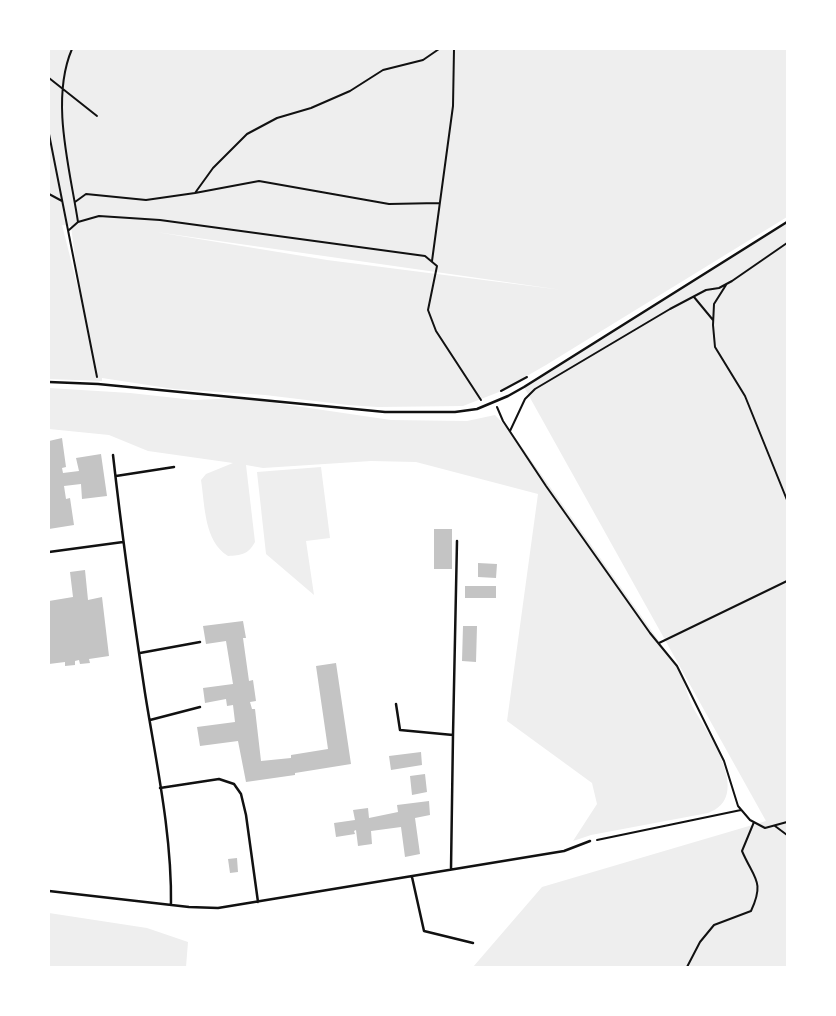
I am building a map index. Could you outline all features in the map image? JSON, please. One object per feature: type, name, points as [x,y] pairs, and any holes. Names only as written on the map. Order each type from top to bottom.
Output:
[{"type":"lane","points":[[49,382],[98,384],[385,412],[455,412],[477,409],[495,402],[536,380],[787,222]]},
{"type":"lane","points":[[113,455],[160,788],[171,886],[171,905]]},
{"type":"lane","points":[[116,476],[174,467]]},
{"type":"lane","points":[[451,869],[457,541]]},
{"type":"lane","points":[[49,552],[124,542]]},
{"type":"lane","points":[[140,653],[200,642]]},
{"type":"lane","points":[[396,704],[400,730],[453,736]]},
{"type":"lane","points":[[150,720],[200,707]]},
{"type":"lane","points":[[160,788],[219,779],[234,784],[241,794],[246,815],[258,902]]},
{"type":"lane","points":[[49,891],[171,905],[218,908],[564,851],[590,841]]},
{"type":"lane","points":[[412,877],[424,931],[473,943]]},
{"type":"path","points":[[72,49],[68,59],[61,98],[78,222]]},
{"type":"path","points":[[195,193],[222,158],[247,134],[277,118],[311,108],[350,91],[383,70],[423,60],[439,49]]},
{"type":"path","points":[[432,261],[453,106],[454,49]]},
{"type":"path","points":[[49,78],[63,87],[97,116]]},
{"type":"path","points":[[49,134],[98,384]]},
{"type":"path","points":[[75,202],[86,194],[146,200],[259,181],[389,204],[439,203]]},
{"type":"path","points":[[49,194],[62,201]]},
{"type":"path","points":[[68,230],[78,222],[99,216],[160,220],[425,256],[437,266],[428,310],[436,331],[481,401],[488,397]]},
{"type":"path","points":[[510,431],[525,398],[541,386],[623,335],[693,297],[727,284],[787,243]]},
{"type":"path","points":[[727,284],[714,304],[715,346],[745,396],[787,500]]},
{"type":"path","points":[[693,297],[713,320]]},
{"type":"path","points":[[495,394],[527,377],[536,380],[541,386]]},
{"type":"path","points":[[495,402],[510,431],[546,486],[677,666],[713,736],[741,810],[754,822],[765,828],[787,822]]},
{"type":"path","points":[[660,643],[787,581]]},
{"type":"path","points":[[590,841],[741,810]]},
{"type":"path","points":[[687,967],[700,942],[714,926],[751,911],[760,886],[742,851],[754,822]]},
{"type":"path","points":[[774,826],[787,835]]},
{"type":"shaded area","points":[[49,49],[787,49],[787,217],[499,392],[463,406],[378,407],[265,395],[174,389],[102,378],[102,381],[49,379]],"holes":[[[62,225],[71,226],[80,296]],[[156,232],[562,290],[327,260]]]},
{"type":"shaded area","points":[[787,222],[787,967],[473,967],[542,887],[766,821],[524,387]]},
{"type":"shaded area","points":[[49,388],[130,393],[194,400],[241,398],[391,420],[467,421],[495,415],[512,433],[678,668],[692,706],[724,765],[727,794],[721,805],[708,813],[591,835],[573,841],[597,804],[592,783],[507,721],[538,494],[416,462],[371,461],[263,468],[246,465],[255,542],[250,550],[244,554],[228,556],[214,541],[210,532],[205,512],[201,480],[206,474],[233,463],[148,451],[109,435],[49,429]]},
{"type":"shaded area","points":[[321,467],[330,538],[306,541],[314,595],[266,554],[257,472]]},
{"type":"shaded area","points":[[49,913],[147,928],[188,942],[186,967],[49,967]]},
{"type":"building","points":[[62,438],[66,467],[62,468],[63,473],[79,471],[76,458],[101,454],[107,496],[82,499],[81,484],[64,486],[66,499],[70,498],[74,525],[49,529],[49,441]]},
{"type":"building","points":[[434,529],[452,529],[452,569],[434,569]]},
{"type":"building","points":[[478,563],[497,564],[496,578],[478,577]]},
{"type":"building","points":[[85,570],[88,600],[102,597],[109,656],[89,659],[90,663],[80,664],[79,660],[75,661],[75,665],[65,666],[65,662],[49,664],[49,601],[73,597],[70,572]]},
{"type":"building","points":[[465,586],[496,586],[496,598],[465,598]]},
{"type":"building","points":[[243,621],[246,638],[243,638],[249,681],[253,680],[256,701],[250,702],[252,709],[255,709],[261,761],[291,758],[291,755],[328,749],[316,666],[336,663],[351,764],[246,782],[238,741],[200,746],[197,727],[235,722],[233,705],[227,706],[226,699],[205,703],[203,688],[233,684],[226,641],[206,644],[203,626]]},
{"type":"building","points":[[463,626],[477,626],[476,662],[462,661]]},
{"type":"building","points":[[421,752],[422,765],[391,770],[389,756]]},
{"type":"building","points":[[425,774],[427,792],[412,795],[410,776]]},
{"type":"building","points":[[429,801],[430,815],[415,818],[420,854],[405,857],[401,827],[371,831],[372,844],[358,846],[356,830],[354,831],[355,834],[336,837],[334,823],[355,820],[353,810],[368,808],[369,818],[398,812],[397,805]]},
{"type":"building","points":[[237,858],[238,872],[230,873],[228,859]]}]
